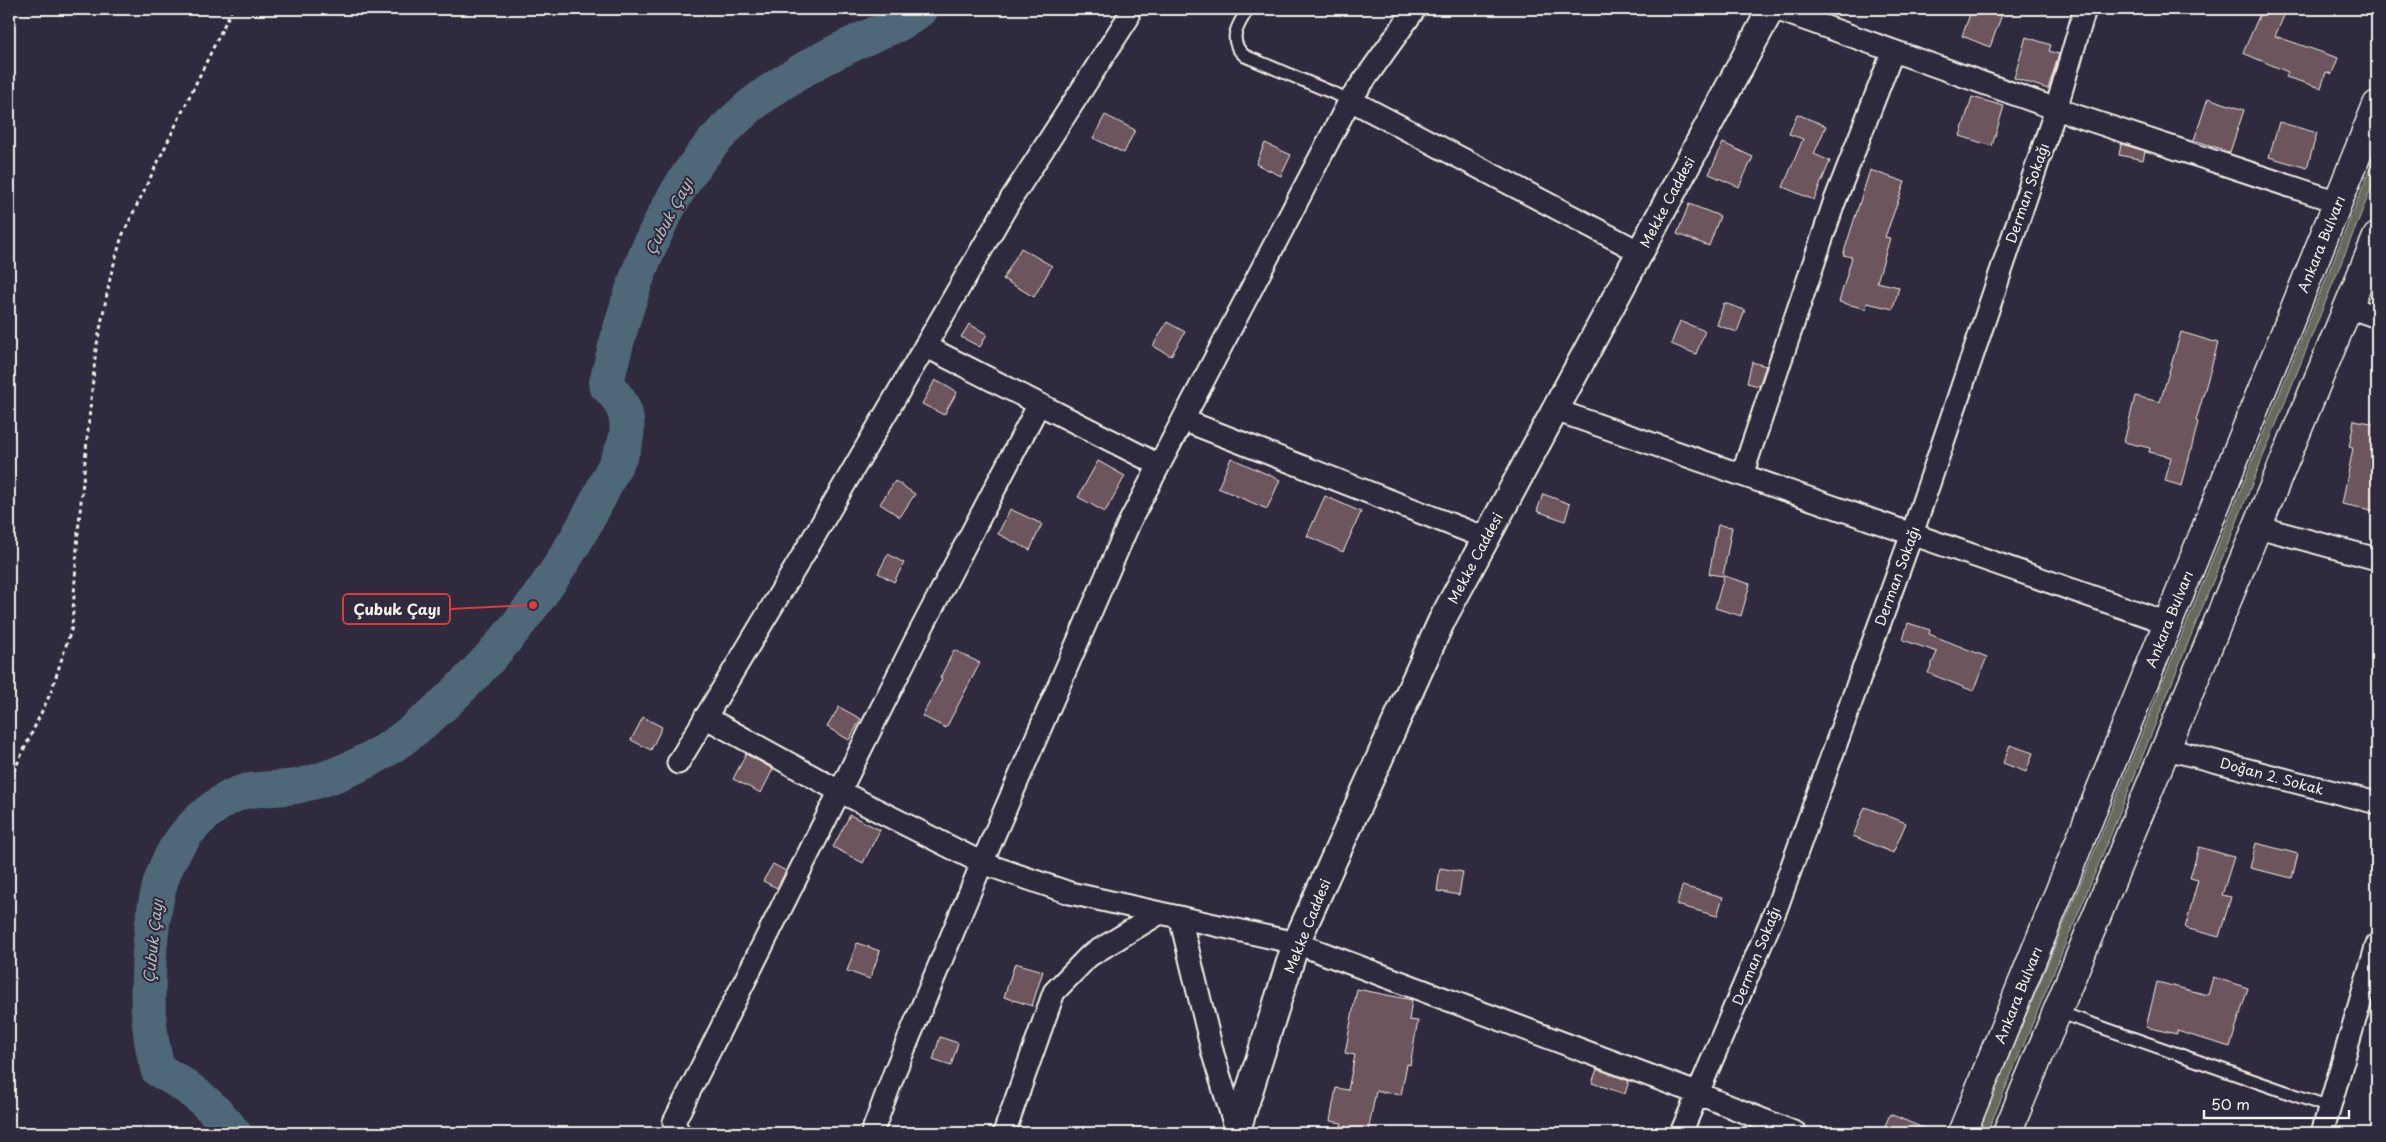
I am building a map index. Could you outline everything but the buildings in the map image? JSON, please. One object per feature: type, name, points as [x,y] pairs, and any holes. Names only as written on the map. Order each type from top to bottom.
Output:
[{"type":"main road","name":"Ankara Bulvarı","points":[[1962,1133],[2377,105]]},
{"type":"main road","points":[[2007,1133],[2377,237]]},
{"type":"street","points":[[872,1133],[895,1071],[982,863],[1130,521],[1350,100],[1415,9]]},
{"type":"street","name":"Mekke Caddesi","points":[[1237,1133],[1296,943],[1442,620],[1771,9]]},
{"type":"street","points":[[1776,9],[2056,109],[2338,202]]},
{"type":"street","name":"Derman Sokağı","points":[[1681,1133],[1699,1094],[1776,906],[1912,534],[2056,109],[2085,9]]},
{"type":"street","points":[[678,763],[1011,199],[1128,18]]},
{"type":"street","points":[[1742,475],[1834,203],[1893,51]]},
{"type":"street","points":[[1350,100],[1640,252]]},
{"type":"street","points":[[2349,307],[2377,317]]},
{"type":"street","points":[[925,346],[1159,465]]},
{"type":"street","points":[[679,1133],[674,1122],[914,643],[1039,404]]},
{"type":"street","points":[[1555,410],[2168,623]]},
{"type":"street","points":[[1183,420],[1486,538]]},
{"type":"street","points":[[2258,527],[2377,559]]},
{"type":"street","points":[[705,717],[839,791],[982,863],[1070,893],[1296,943],[1699,1094],[1796,1133]]},
{"type":"street","name":"Doğan 2. Sokak","points":[[2167,749],[2377,803]]},
{"type":"street","points":[[1170,915],[1237,1133]]},
{"type":"street","points":[[1004,1133],[1054,992],[1089,956],[1170,915]]},
{"type":"street","points":[[2322,1133],[2377,944]]},
{"type":"lane","points":[[1248,9],[1235,30],[1236,45],[1240,52],[1350,100]]},
{"type":"lane","points":[[2058,1012],[2329,1107]]},
{"type":"path","points":[[9,787],[12,775],[51,692],[72,627],[78,532],[92,377],[100,322],[111,274],[122,236],[232,9]]},
{"type":"green space","points":[[2377,152],[2377,174],[2111,834],[1987,1133],[1977,1133],[2101,835]]},
{"type":"waterway","name":"Çubuk Çayı","points":[[234,1133],[200,1097],[158,1070],[154,1054],[149,1023],[149,962],[156,900],[170,859],[187,833],[199,820],[230,797],[247,791],[292,787],[318,781],[338,774],[385,751],[435,712],[492,655],[536,601],[555,573],[574,543],[623,450],[626,437],[626,417],[619,400],[606,385],[625,312],[652,240],[669,206],[689,173],[712,143],[739,116],[770,91],[819,61],[901,23],[921,9]]},
{"type":"place","name":"Çubuk Çayı","points":[[533,605]]}]
